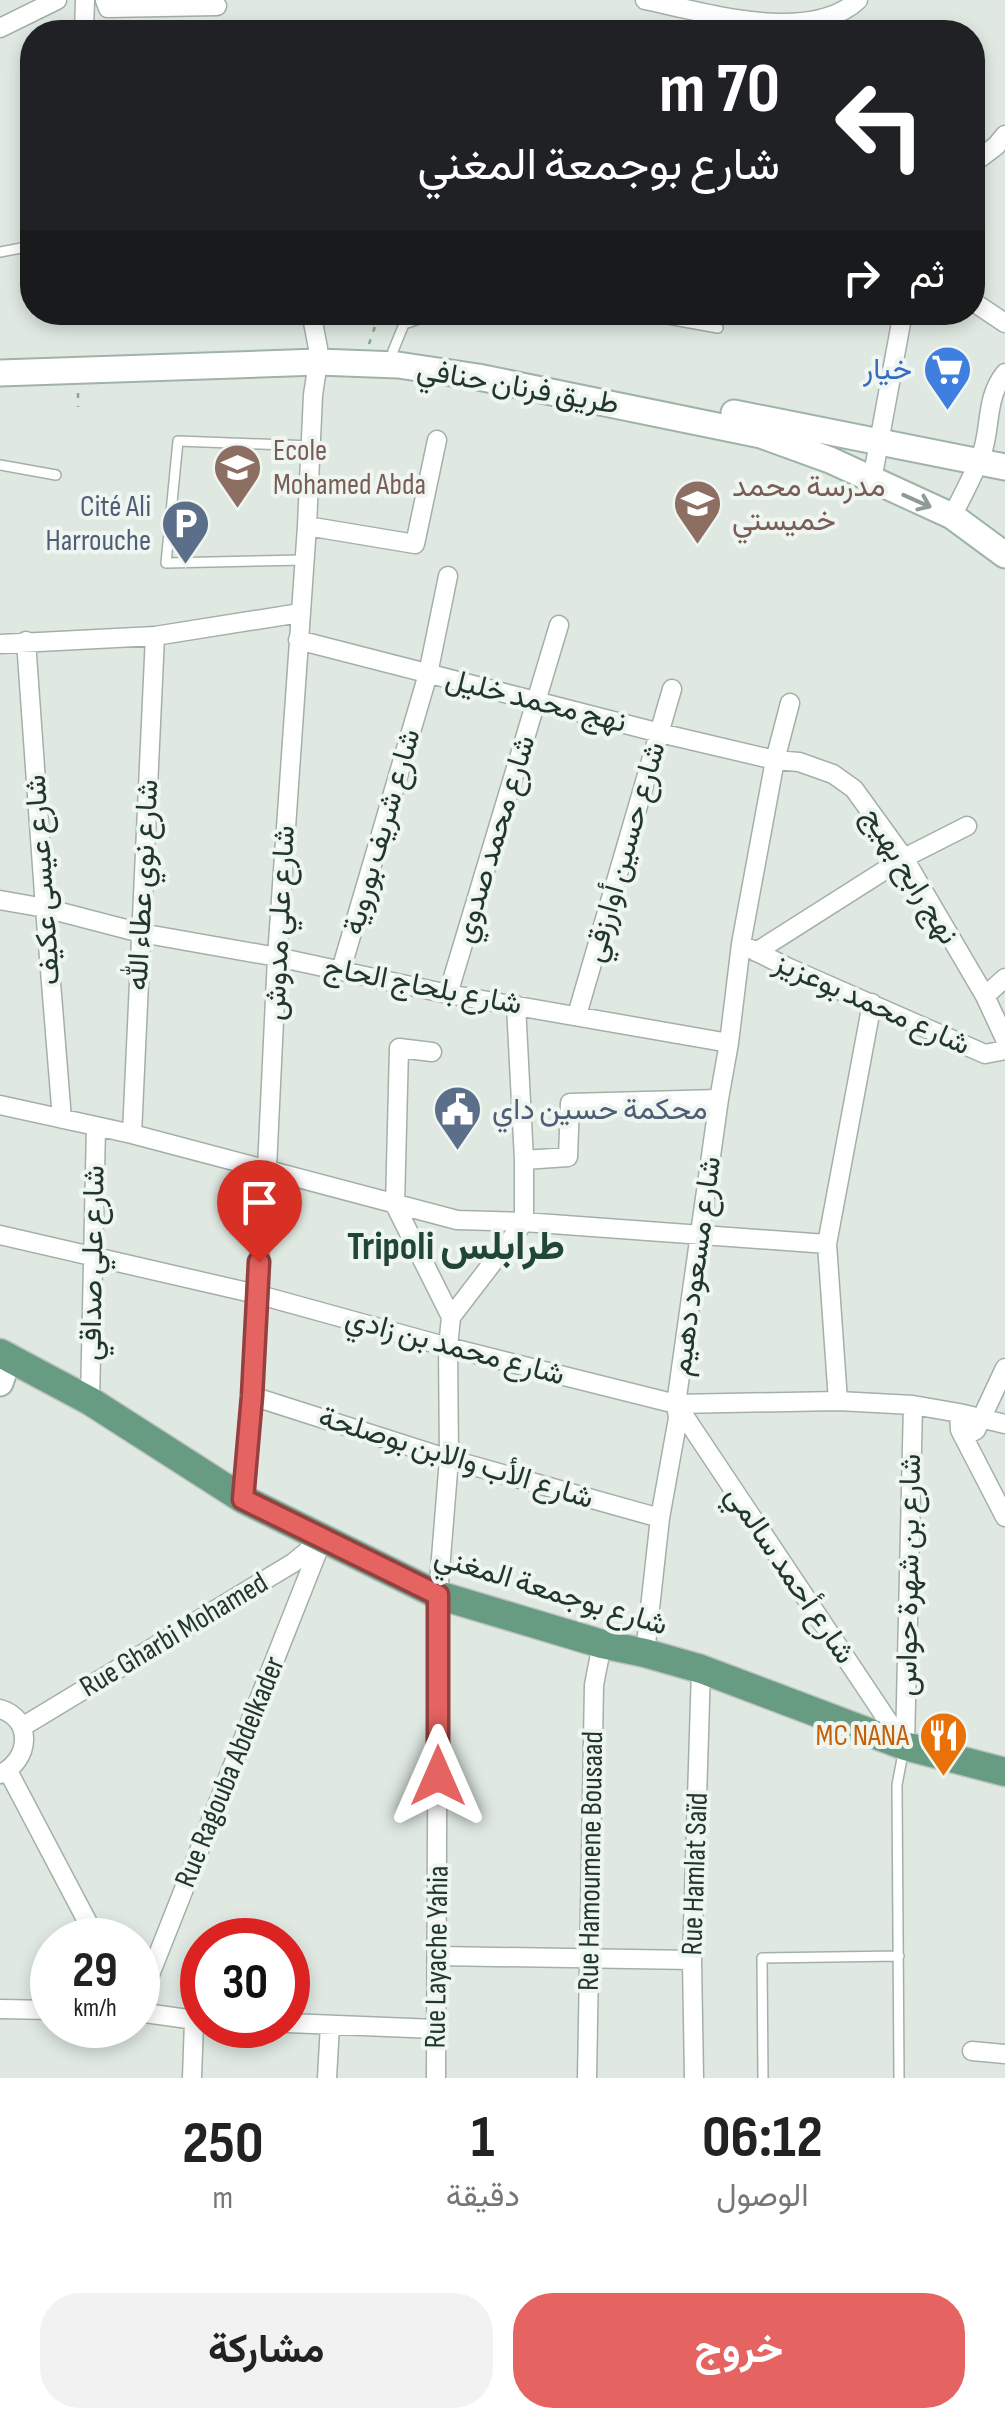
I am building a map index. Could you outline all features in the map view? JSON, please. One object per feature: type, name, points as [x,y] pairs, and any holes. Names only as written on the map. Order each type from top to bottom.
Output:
[{"type":"main road","name":"طريق فرنان حنافي","points":[[0,374],[393,351],[473,361],[1005,467]]},
{"type":"main road","name":"طريق فرنان حنافي","points":[[0,357],[318,355],[478,377],[761,435],[830,460],[952,516],[1005,555]]},
{"type":"main road","name":"شارع بوجمعة المغني","points":[[3,1364],[90,1400],[243,1499],[438,1595],[701,1669],[905,1746],[1005,1772]]},
{"type":"street","points":[[0,28],[57,0]]},
{"type":"street","points":[[105,0],[108,8],[216,6]]},
{"type":"street","points":[[645,0],[756,20]]},
{"type":"street","points":[[822,20],[847,10],[858,0]]},
{"type":"street","points":[[985,154],[1005,135]]},
{"type":"street","name":"شارع علي مدوش","points":[[243,1499],[308,526],[312,396],[318,355],[313,325]]},
{"type":"street","points":[[872,480],[900,325]]},
{"type":"street","points":[[952,516],[978,462],[992,395],[1005,374]]},
{"type":"street","points":[[308,526],[415,544],[437,440]]},
{"type":"street","name":"شارع شريف بوروية","points":[[341,970],[428,674],[448,576]]},
{"type":"street","points":[[0,644],[155,636],[300,613]]},
{"type":"street","name":"شارع محمد صدوي","points":[[448,994],[559,625]]},
{"type":"street","name":"شارع نوي عطاء الله","points":[[132,1134],[155,636]]},
{"type":"street","name":"نهج محمد خليل","points":[[298,640],[775,760]]},
{"type":"street","name":"شارع عيسى عكيف","points":[[26,642],[62,1119]]},
{"type":"street","name":"شارع حسين أوارزقي","points":[[577,1015],[672,689]]},
{"type":"street","name":"شارع مسعود دهيم","points":[[645,1653],[660,1518],[678,1418],[676,1404],[719,1099],[749,948],[775,760],[790,703]]},
{"type":"street","name":"نهج رابح بهيج","points":[[775,760],[814,766],[854,789],[904,858],[985,996],[1005,1040]]},
{"type":"street","points":[[749,948],[967,826]]},
{"type":"street","name":"شارع بلحاج الحاج","points":[[0,900],[448,994],[729,1043]]},
{"type":"street","name":"شارع محمد بوعزيز","points":[[749,948],[985,1054],[1005,1050]]},
{"type":"street","points":[[985,996],[1005,978]]},
{"type":"street","points":[[838,1401],[827,1244],[872,1002]]},
{"type":"street","points":[[432,1052],[399,1048],[395,1205],[451,1318],[524,1222],[516,1004]]},
{"type":"street","points":[[524,1160],[568,1157],[570,1104],[719,1099]]},
{"type":"street","points":[[0,1105],[267,1168],[456,1220],[827,1244]]},
{"type":"street","name":"شارع علي صداقي","points":[[90,1400],[96,1126]]},
{"type":"street","name":"شارع محمد بن زادي","points":[[0,1236],[256,1294],[676,1404],[913,1404],[1005,1424]]},
{"type":"street","name":"Rue Layache Yahia","points":[[436,2078],[438,1595],[450,1459],[451,1318]]},
{"type":"street","points":[[964,1437],[976,1430],[982,1420],[1005,1368]]},
{"type":"street","name":"شارع الأب والابن بوصلحة","points":[[252,1396],[450,1459],[660,1518]]},
{"type":"street","name":"شارع أحمد سالمي","points":[[676,1404],[905,1746]]},
{"type":"street","name":"شارع بن شهرة حواس","points":[[905,1746],[913,1404]]},
{"type":"street","points":[[959,1413],[958,1426],[1005,1517]]},
{"type":"street","name":"Rue Gharbi Mohamed","points":[[22,1727],[293,1563],[323,1538]]},
{"type":"street","name":"Rue Ragouba Abdelkader","points":[[160,1953],[323,1538]]},
{"type":"street","name":"Rue Hamoumene Bousaad","points":[[587,2078],[594,1685],[602,1644]]},
{"type":"street","name":"Rue Hamlat Saïd","points":[[694,2078],[692,1960],[701,1669]]},
{"type":"street","points":[[0,1709],[8,1711],[22,1727],[25,1738],[17,1763],[4,1772],[85,1918]]},
{"type":"street","points":[[438,1956],[692,1960]]},
{"type":"street","points":[[0,2009],[30,2010]]},
{"type":"street","points":[[310,2025],[436,2029]]},
{"type":"street","points":[[327,2078],[330,2025]]},
{"type":"street","points":[[192,2078],[195,2048]]},
{"type":"street","points":[[972,2051],[1005,2054]]},
{"type":"lane","points":[[393,351],[404,325]]},
{"type":"lane","points":[[702,325],[718,328]]},
{"type":"lane","points":[[304,560],[166,564],[178,440],[310,446]]},
{"type":"lane","points":[[0,465],[56,474]]},
{"type":"lane","points":[[899,2078],[897,1784],[905,1746]]},
{"type":"lane","points":[[763,2078],[762,1958],[899,1956]]},
{"type":"path","points":[[367,350],[376,325]]},
{"type":"place","name":"خيار","points":[[947,412]]},
{"type":"place","name":"Ecole Mohamed Abda","points":[[238,510]]},
{"type":"place","name":"مدرسة محمد خميستي","points":[[697,546]]},
{"type":"place","name":"Cité Ali Harrouche","points":[[186,566]]},
{"type":"place","name":"محكمة حسين داي","points":[[457,1152]]},
{"type":"place","name":"MC NANA","points":[[944,1778]]},
{"type":"district","name":"Tripoli طرابلس","points":[[456,1247]]},
{"type":"route","points":[[259,1262],[243,1499],[438,1595],[438,1776]]}]
